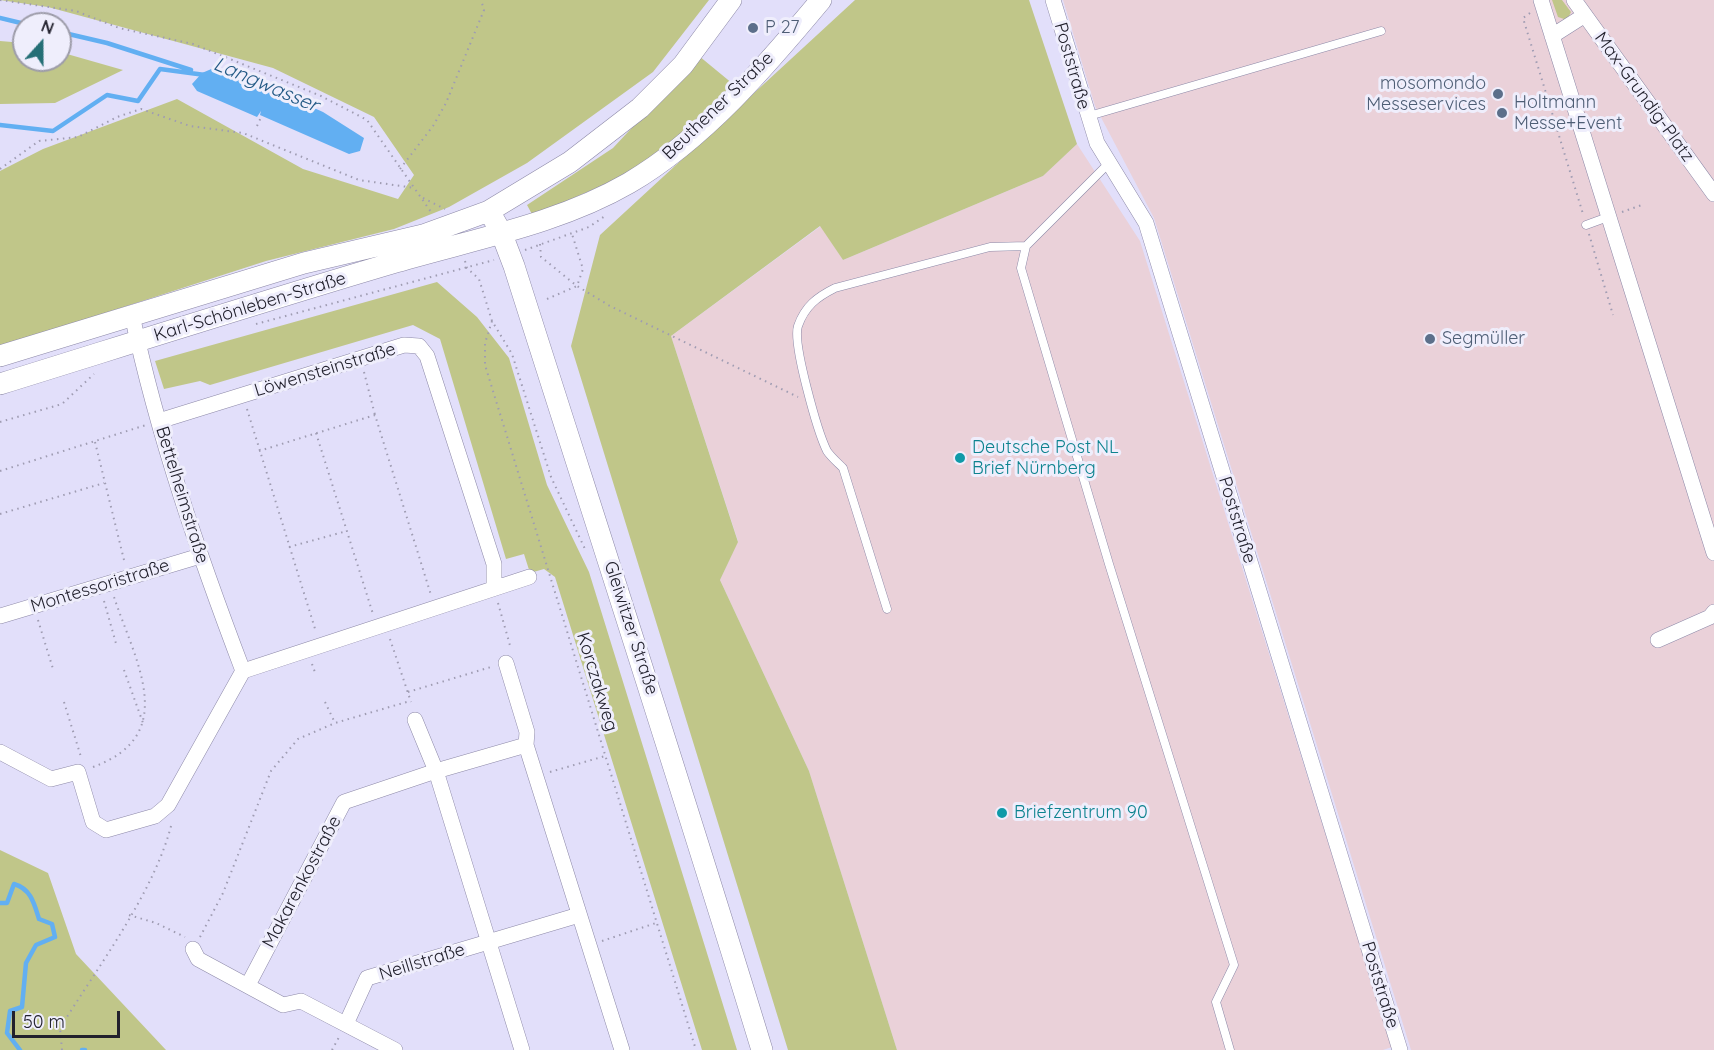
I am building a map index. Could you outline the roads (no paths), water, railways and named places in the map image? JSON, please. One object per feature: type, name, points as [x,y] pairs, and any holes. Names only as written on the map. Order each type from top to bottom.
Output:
[{"type":"main road","points":[[489,211],[581,155],[640,108],[677,72],[731,0]]},
{"type":"main road","name":"Beuthener Straße","points":[[501,232],[562,214],[601,198],[631,182],[666,158],[728,101],[821,0]]},
{"type":"main road","name":"Gleiwitzer Straße","points":[[489,211],[501,232],[626,608],[762,1050]]},
{"type":"main road","name":"Karl-Schönleben-Straße","points":[[0,384],[138,341],[457,234],[489,211]]},
{"type":"main road","name":"Karl-Schönleben-Straße","points":[[0,357],[304,263],[405,240],[501,232]]},
{"type":"street","name":"Poststraße","points":[[1053,0],[1087,117],[1108,164],[1146,223],[1400,1050]]},
{"type":"street","name":"Max-Grundig-Platz","points":[[1574,0],[1714,194]]},
{"type":"street","points":[[1542,4],[1714,553]]},
{"type":"street","points":[[1552,36],[1585,15]]},
{"type":"street","name":"Bettelheimstraße","points":[[132,315],[146,380],[200,556],[243,671]]},
{"type":"street","name":"Löwensteinstraße","points":[[159,421],[404,345],[419,346],[427,356],[494,564],[494,588]]},
{"type":"street","name":"Montessoristraße","points":[[0,616],[200,556]]},
{"type":"street","points":[[0,752],[51,779],[81,771],[93,822],[106,830],[155,816],[168,805],[243,671],[529,577]]},
{"type":"street","points":[[1658,640],[1710,617],[1714,612]]},
{"type":"street","points":[[506,663],[527,732],[526,745],[622,1050]]},
{"type":"street","points":[[415,720],[436,771],[522,1050]]},
{"type":"street","name":"Makarenkostraße","points":[[248,985],[344,802],[436,771],[526,745]]},
{"type":"street","name":"Neillstraße","points":[[346,1024],[367,978],[579,915]]},
{"type":"street","points":[[193,947],[198,959],[282,1005],[301,1001],[396,1050]]},
{"type":"lane","points":[[1087,117],[1381,31]]},
{"type":"lane","points":[[1108,164],[1026,246],[1020,268],[1234,965],[1216,1002],[1230,1050]]},
{"type":"lane","points":[[1586,225],[1608,217]]},
{"type":"lane","points":[[887,609],[843,468],[828,452],[797,350],[797,328],[804,311],[816,298],[836,288],[990,247],[1026,246]]},
{"type":"water","points":[[216,67],[292,99],[291,101],[294,99],[323,112],[364,138],[360,151],[349,154],[260,115],[261,111],[257,117],[197,91],[192,84],[202,73]]},
{"type":"waterway","points":[[0,18],[12,21]]},
{"type":"waterway","points":[[72,35],[107,43],[191,70]]},
{"type":"waterway","name":"Langwasser","points":[[0,125],[53,131],[107,95],[138,101],[160,69],[205,75]]},
{"type":"waterway","name":"Langwasser","points":[[0,903],[7,903],[14,884],[20,886],[31,897],[39,919],[52,924],[55,937],[36,945],[26,963],[22,1007],[10,1011],[7,1033],[20,1050]]},
{"type":"place","name":"P 27","points":[[753,28]]},
{"type":"place","name":"mosomondo Messeservices","points":[[1498,94]]},
{"type":"place","name":"Holtmann Messe+Event","points":[[1502,113]]},
{"type":"place","name":"Segmüller","points":[[1430,339]]},
{"type":"place","name":"Deutsche Post NL Brief Nürnberg","points":[[960,458]]},
{"type":"place","name":"Briefzentrum 90","points":[[1002,813]]}]
